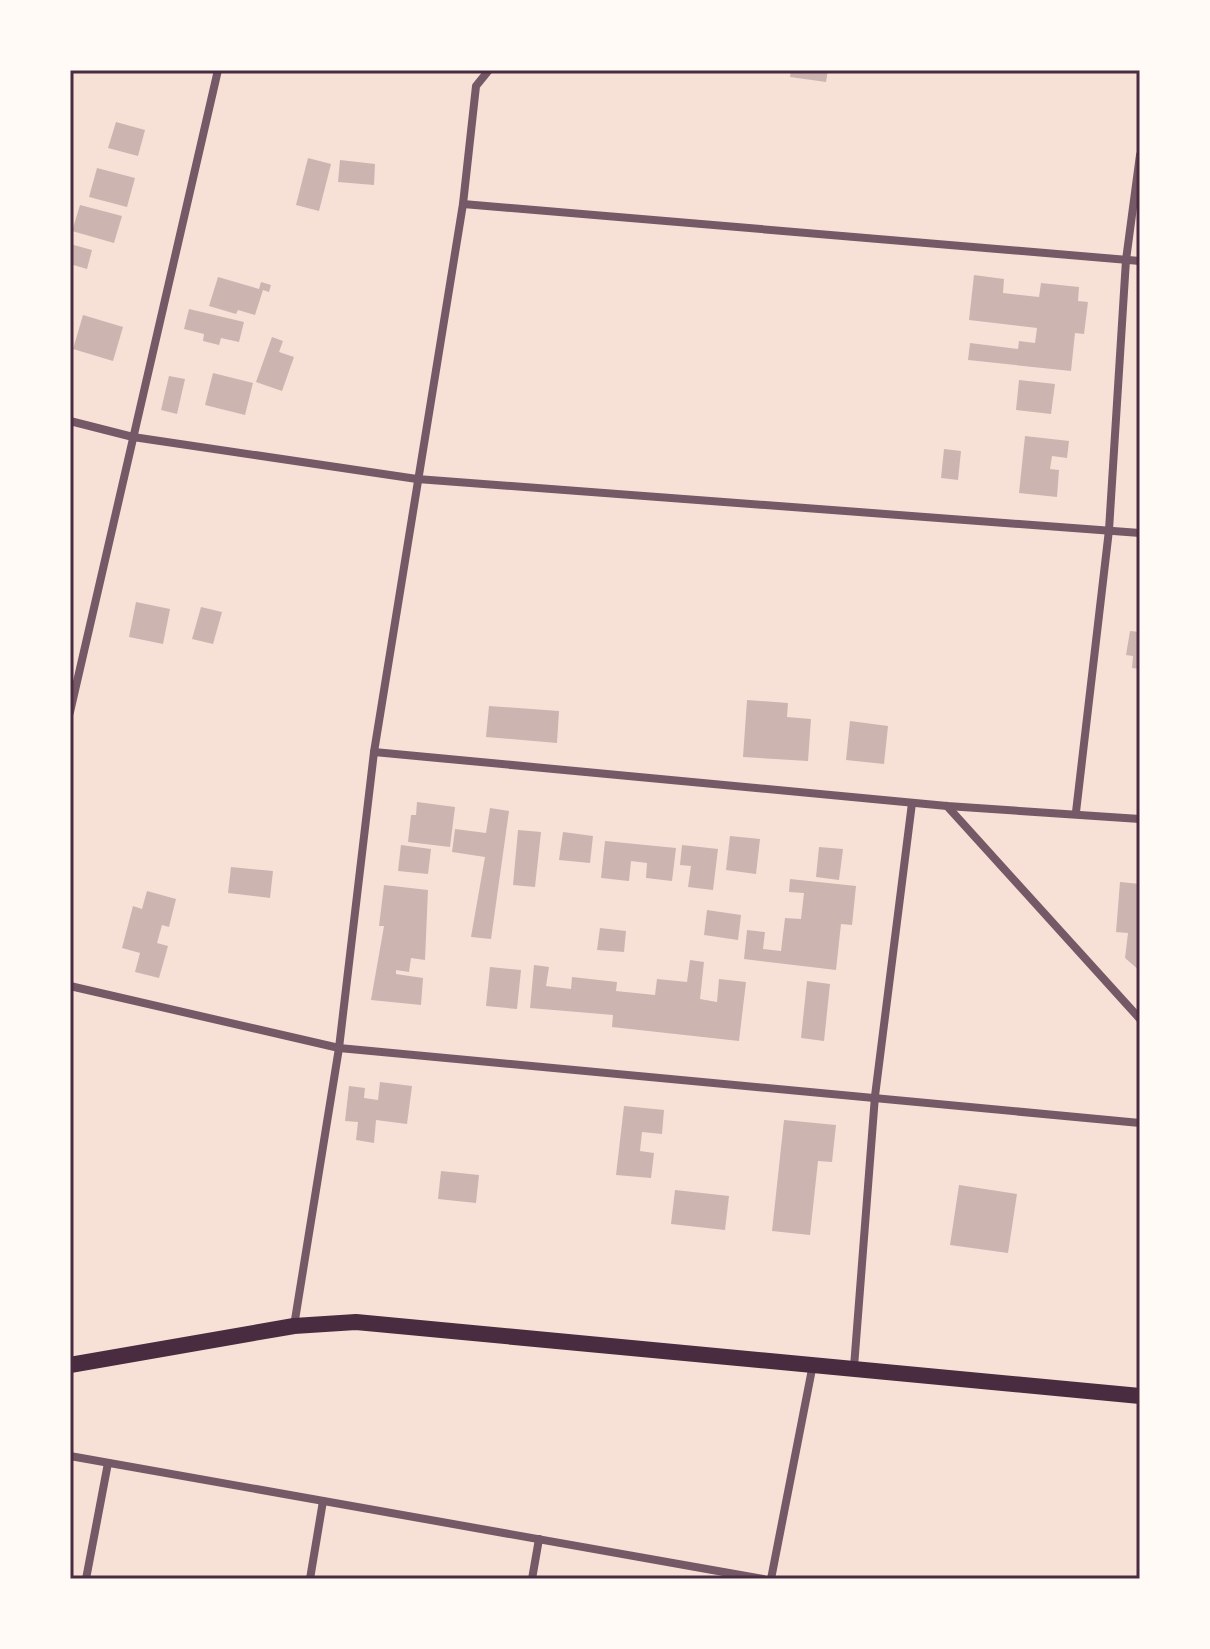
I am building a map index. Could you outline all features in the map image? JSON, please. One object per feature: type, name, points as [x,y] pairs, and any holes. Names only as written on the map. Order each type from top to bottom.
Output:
[{"type":"main road","points":[[70,1365],[294,1326],[356,1322],[1140,1396]]},
{"type":"street","points":[[70,712],[218,70]]},
{"type":"street","points":[[294,1326],[339,1048],[374,752],[463,204],[476,86],[489,70]]},
{"type":"street","points":[[1076,812],[1109,530],[1126,260],[1140,155]]},
{"type":"street","points":[[463,204],[1140,261]]},
{"type":"street","points":[[70,421],[133,437],[417,479],[1140,533]]},
{"type":"street","points":[[374,752],[912,803],[1076,812],[1140,819]]},
{"type":"street","points":[[854,1367],[875,1096],[912,803]]},
{"type":"street","points":[[947,806],[1140,1019]]},
{"type":"street","points":[[70,986],[339,1048],[1140,1123]]},
{"type":"street","points":[[771,1579],[814,1363]]},
{"type":"street","points":[[70,1456],[763,1579]]},
{"type":"street","points":[[86,1579],[108,1463]]},
{"type":"street","points":[[310,1579],[323,1501]]},
{"type":"street","points":[[532,1579],[539,1539]]},
{"type":"building","points":[[791,70],[828,70],[826,82],[790,77]]},
{"type":"building","points":[[116,122],[145,130],[138,156],[108,148]]},
{"type":"building","points":[[308,158],[331,164],[319,211],[296,205]]},
{"type":"building","points":[[340,160],[375,164],[374,185],[338,182]]},
{"type":"building","points":[[97,168],[135,178],[127,207],[89,197]]},
{"type":"building","points":[[80,205],[122,216],[114,243],[72,231]]},
{"type":"building","points":[[70,244],[92,250],[87,269],[70,264]]},
{"type":"building","points":[[974,275],[1004,279],[1003,293],[1039,297],[1041,283],[1079,287],[1078,301],[1088,302],[1084,334],[1075,333],[1071,371],[968,360],[970,343],[1018,349],[1019,341],[1035,343],[1037,328],[969,320]]},
{"type":"building","points":[[218,277],[259,289],[261,282],[271,285],[269,292],[263,290],[255,315],[238,310],[236,314],[209,306]]},
{"type":"building","points":[[189,309],[244,322],[239,342],[221,338],[219,345],[203,341],[204,334],[184,329]]},
{"type":"building","points":[[83,315],[123,327],[113,361],[73,349]]},
{"type":"building","points":[[272,337],[283,341],[279,352],[294,357],[282,391],[256,382]]},
{"type":"building","points":[[213,373],[253,383],[245,415],[205,405]]},
{"type":"building","points":[[169,376],[185,379],[177,414],[161,410]]},
{"type":"building","points":[[1019,380],[1055,384],[1051,414],[1016,410]]},
{"type":"building","points":[[1025,436],[1069,441],[1067,458],[1052,456],[1050,469],[1059,470],[1057,497],[1019,493]]},
{"type":"building","points":[[944,449],[961,451],[958,480],[941,478]]},
{"type":"building","points":[[136,602],[170,609],[163,644],[129,637]]},
{"type":"building","points":[[201,607],[222,612],[213,644],[192,639]]},
{"type":"building","points":[[1130,631],[1140,632],[1140,669],[1132,668],[1133,656],[1126,655]]},
{"type":"building","points":[[747,700],[788,703],[787,717],[811,719],[808,761],[743,757]]},
{"type":"building","points":[[489,706],[559,711],[557,743],[486,737]]},
{"type":"building","points":[[850,721],[888,726],[884,764],[846,760]]},
{"type":"building","points":[[417,802],[455,807],[450,847],[408,842],[411,815],[416,815]]},
{"type":"building","points":[[490,808],[509,811],[491,939],[471,937],[485,857],[452,852],[455,829],[486,833]]},
{"type":"building","points":[[518,830],[541,832],[535,887],[513,885]]},
{"type":"building","points":[[563,832],[593,836],[590,863],[559,860]]},
{"type":"building","points":[[730,836],[760,839],[756,874],[726,870]]},
{"type":"building","points":[[605,841],[676,848],[672,881],[646,878],[647,863],[631,861],[629,881],[601,878]]},
{"type":"building","points":[[401,845],[431,849],[428,874],[398,871]]},
{"type":"building","points":[[682,845],[718,849],[713,890],[688,887],[691,866],[680,865]]},
{"type":"building","points":[[819,847],[843,849],[839,880],[816,877]]},
{"type":"building","points":[[231,867],[273,871],[270,898],[228,893]]},
{"type":"building","points":[[790,879],[856,886],[852,925],[841,924],[836,970],[744,959],[747,930],[765,932],[763,949],[781,951],[785,918],[801,919],[804,893],[789,892]]},
{"type":"building","points":[[1120,882],[1140,884],[1140,971],[1125,958],[1128,933],[1116,932]]},
{"type":"building","points":[[384,885],[428,890],[425,960],[411,958],[409,972],[396,970],[396,974],[423,978],[421,1005],[371,1000],[384,926],[379,926]]},
{"type":"building","points":[[147,891],[176,899],[169,927],[162,925],[157,943],[168,946],[159,978],[135,972],[140,953],[122,948],[133,906],[142,909]]},
{"type":"building","points":[[707,910],[741,915],[738,940],[704,935]]},
{"type":"building","points":[[600,928],[626,931],[624,952],[597,950]]},
{"type":"building","points":[[690,960],[704,962],[700,999],[717,1002],[719,979],[746,982],[739,1041],[612,1027],[613,1015],[530,1008],[534,965],[549,967],[546,986],[571,989],[572,977],[617,982],[616,991],[655,995],[657,979],[687,982]]},
{"type":"building","points":[[490,967],[521,970],[517,1009],[486,1006]]},
{"type":"building","points":[[807,981],[830,984],[824,1041],[801,1038]]},
{"type":"building","points":[[380,1082],[412,1086],[407,1124],[376,1120],[374,1143],[356,1140],[358,1122],[345,1121],[349,1086],[365,1088],[364,1098],[378,1100]]},
{"type":"building","points":[[624,1106],[664,1110],[662,1134],[642,1132],[640,1151],[654,1153],[651,1178],[616,1175]]},
{"type":"building","points":[[784,1120],[836,1125],[832,1162],[818,1161],[810,1235],[772,1231]]},
{"type":"building","points":[[441,1171],[479,1175],[476,1203],[438,1199]]},
{"type":"building","points":[[959,1185],[1017,1194],[1008,1253],[950,1245]]},
{"type":"building","points":[[675,1190],[729,1196],[725,1230],[671,1224]]}]
